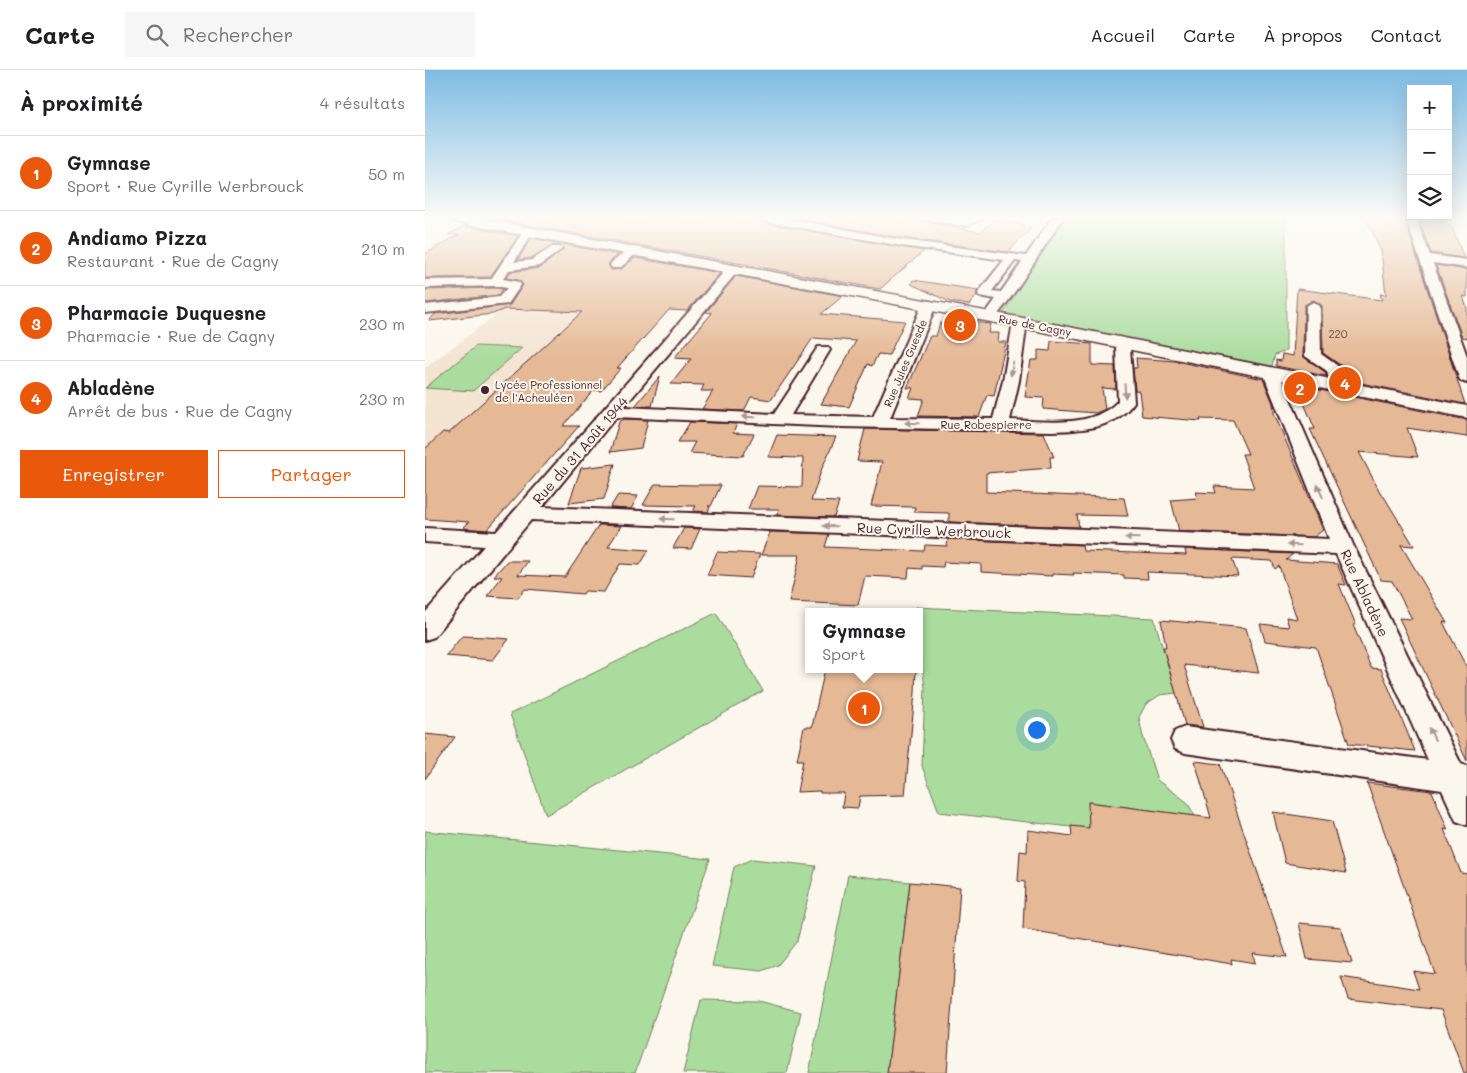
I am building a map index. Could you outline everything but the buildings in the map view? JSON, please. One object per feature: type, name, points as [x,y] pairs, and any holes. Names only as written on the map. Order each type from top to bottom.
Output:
[{"type":"main road","name":"Rue de Cagny","points":[[715,265],[1023,323],[1467,412]]},
{"type":"street","points":[[495,282],[505,267],[521,265]]},
{"type":"street","points":[[1005,297],[984,293],[1006,265]]},
{"type":"street","points":[[990,317],[1027,265]]},
{"type":"street","points":[[1428,265],[1467,378]]},
{"type":"street","name":"Rue du 31 Août 1944","points":[[425,630],[613,412],[733,268]]},
{"type":"street","points":[[1431,272],[1448,275]]},
{"type":"street","points":[[425,284],[495,282],[515,284],[503,301],[425,309]]},
{"type":"street","points":[[460,305],[476,284]]},
{"type":"street","name":"Rue Jules Guesde","points":[[880,422],[929,305]]},
{"type":"street","points":[[1313,306],[1313,356],[1334,369],[1337,386]]},
{"type":"street","points":[[1445,312],[1461,315]]},
{"type":"street","points":[[1000,424],[1011,381],[1019,328],[1023,323]]},
{"type":"street","name":"Rue Robespierre","points":[[613,412],[880,422],[1071,424],[1108,419],[1117,413],[1125,402],[1123,348],[1125,343]]},
{"type":"street","points":[[780,418],[823,350]]},
{"type":"street","name":"Rue Abladène","points":[[1274,374],[1273,378],[1343,547],[1460,779],[1467,810]]},
{"type":"street","name":"Rue Cyrille Werbrouck","points":[[525,513],[1343,547]]},
{"type":"street","points":[[425,535],[503,540]]},
{"type":"street","points":[[1185,740],[1460,779]]},
{"type":"shaded area","name":"Lycée Professionnel de l'Acheuléen","points":[[563,265],[601,273],[611,265],[627,266],[425,508],[425,368]]},
{"type":"green space","points":[[1034,265],[1286,265],[1286,351],[1275,355],[1272,366],[1003,313]]},
{"type":"green space","points":[[476,346],[522,348],[473,391],[425,388]]},
{"type":"green space","points":[[916,607],[1154,618],[1176,693],[1160,695],[1146,704],[1139,717],[1142,733],[1157,780],[1187,802],[1195,816],[1089,802],[1089,829],[939,812],[922,766],[925,688],[923,672],[923,608]]},
{"type":"green space","points":[[716,613],[763,691],[546,815],[510,714]]},
{"type":"green space","points":[[425,831],[710,859],[635,1073],[425,1073]]},
{"type":"green space","points":[[752,859],[816,866],[797,941],[778,965],[762,971],[712,966],[734,867]]},
{"type":"green space","points":[[848,875],[910,882],[887,1073],[809,1073]]},
{"type":"green space","points":[[701,1000],[759,1001],[801,1012],[787,1073],[683,1073]]},
{"type":"place","name":"Pharmacie Duquesne","points":[[960,325]]},
{"type":"place","name":"Abladène","points":[[1345,383]]},
{"type":"place","name":"Andiamo Pizza","points":[[1300,388]]},
{"type":"place","name":"Lycée Professionnel de l'Acheuléen","points":[[485,390]]},
{"type":"place","name":"Gymnase","points":[[864,708]]}]
